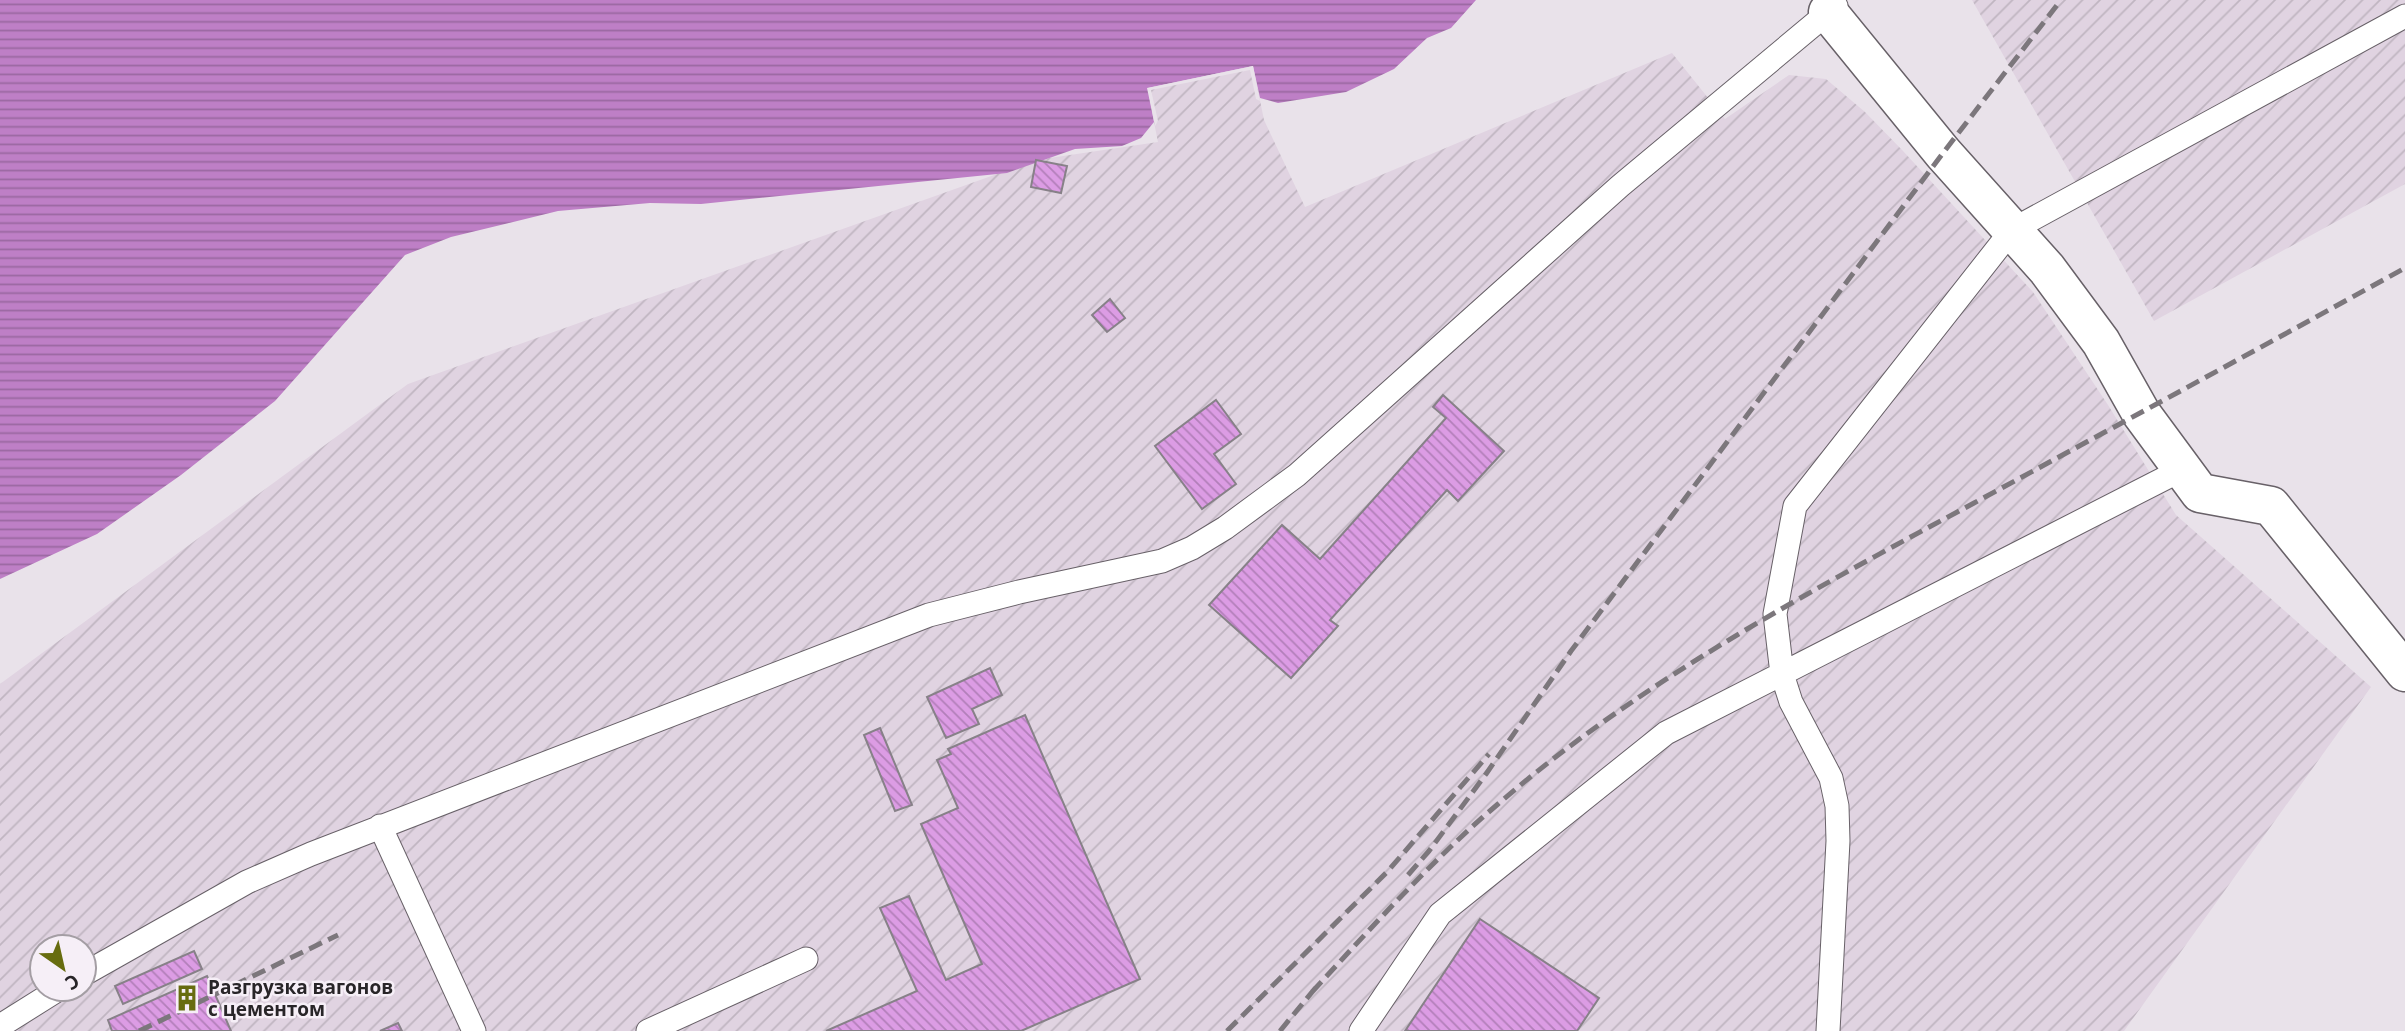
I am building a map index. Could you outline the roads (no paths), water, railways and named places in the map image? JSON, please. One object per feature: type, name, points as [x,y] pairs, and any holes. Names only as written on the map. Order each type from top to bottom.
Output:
[{"type":"street","points":[[1836,6],[1943,153],[2047,269],[2101,342],[2141,413],[2200,493],[2271,506],[2405,673]]},
{"type":"lane","points":[[98,966],[247,882],[380,826],[929,615],[1162,561],[1192,548],[1225,528],[1297,475],[1620,186],[1836,6]]},
{"type":"lane","points":[[1828,1031],[1838,841],[1837,806],[1831,778],[1791,702],[1782,674],[1774,614],[1795,506],[2012,230],[2405,16]]},
{"type":"lane","points":[[1361,1031],[1440,914],[1666,733],[2183,469]]},
{"type":"lane","points":[[380,826],[474,1031]]},
{"type":"lane","points":[[648,1031],[806,959]]},
{"type":"lane","points":[[0,1026],[37,1003]]},
{"type":"railway","points":[[1408,875],[1486,774],[1571,651],[1943,153],[2061,0]]},
{"type":"railway","points":[[1312,992],[1402,895],[1473,826],[1552,760],[1668,678],[1789,604],[2405,268]]},
{"type":"railway","points":[[1227,1031],[1388,871],[1489,754]]},
{"type":"railway","points":[[139,1031],[338,935]]},
{"type":"railway","points":[[1280,1031],[1317,986]]},
{"type":"place","name":"Разгрузка вагонов с цементом","points":[[187,998]]}]
